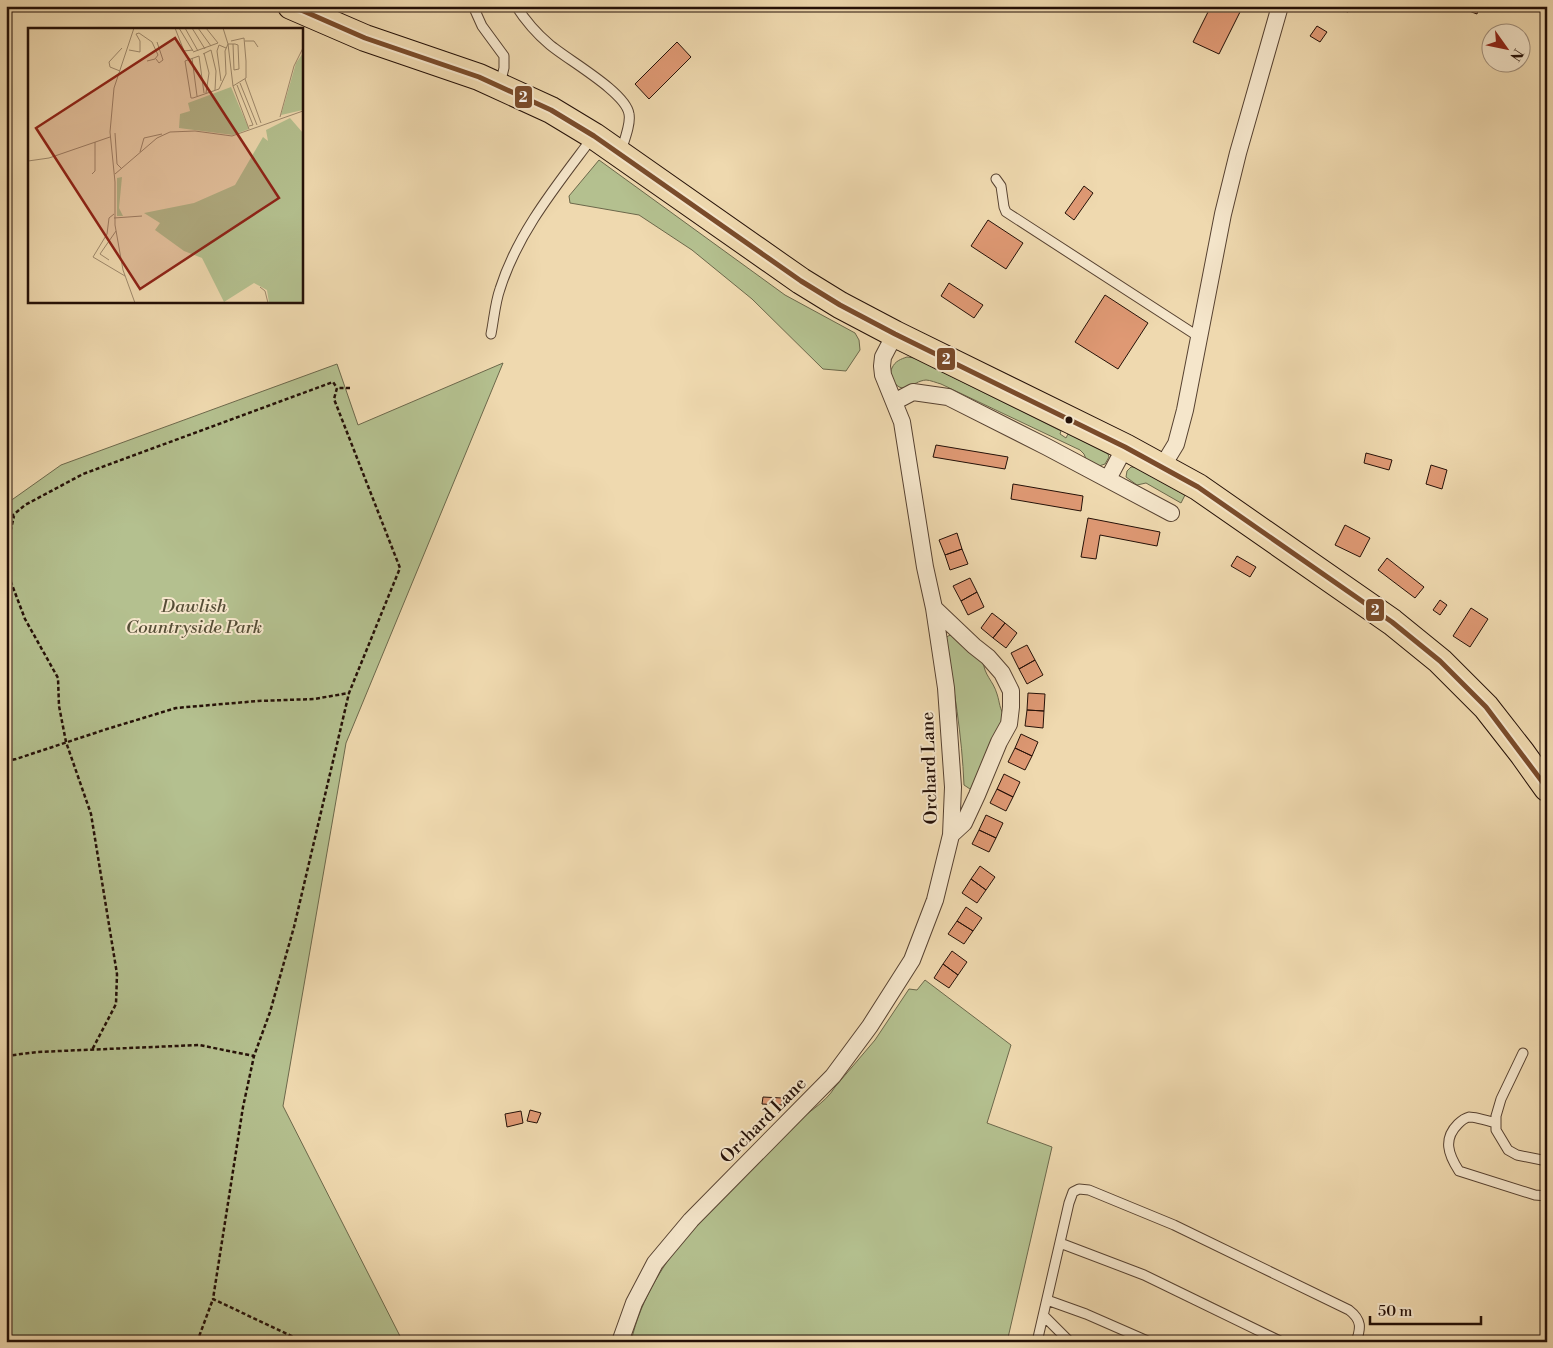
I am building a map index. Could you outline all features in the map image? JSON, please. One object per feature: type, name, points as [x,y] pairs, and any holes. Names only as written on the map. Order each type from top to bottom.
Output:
[{"type":"main road","points":[[291,6],[364,38],[479,77],[551,110],[594,136],[802,281],[840,305],[1125,447],[1198,487],[1392,622],[1440,661],[1486,707],[1547,788]]},
{"type":"street","points":[[1162,467],[1176,444],[1185,410],[1223,214],[1238,153],[1280,6]]},
{"type":"street","name":"Orchard Lane","points":[[620,1342],[634,1303],[655,1263],[691,1220],[824,1087],[870,1026],[912,960],[935,900],[951,835],[953,787],[946,688],[934,608],[925,567],[902,422],[883,375],[883,357],[895,334]]},
{"type":"street","points":[[894,402],[913,392],[948,397],[1171,513]]},
{"type":"street","points":[[1108,479],[1125,447]]},
{"type":"street","points":[[934,608],[993,662],[1002,673],[1011,691],[1009,724],[999,742],[964,823],[951,835]]},
{"type":"lane","points":[[473,6],[482,26],[504,56],[504,68],[499,86]]},
{"type":"lane","points":[[516,6],[528,23],[549,44],[624,101],[629,114],[628,130],[620,154]]},
{"type":"lane","points":[[491,334],[500,289],[520,242],[551,192],[594,136]]},
{"type":"lane","points":[[996,179],[1001,186],[1006,212],[1199,337]]},
{"type":"lane","points":[[1523,1053],[1496,1116],[1496,1130],[1508,1150],[1517,1155],[1547,1161]]},
{"type":"lane","points":[[1496,1123],[1468,1117],[1452,1130],[1449,1150],[1459,1171],[1535,1195],[1547,1196]]},
{"type":"lane","points":[[1037,1342],[1069,1203],[1073,1192],[1079,1189],[1089,1190],[1174,1225],[1349,1310],[1355,1314],[1360,1322],[1360,1330],[1356,1342]]},
{"type":"lane","points":[[1060,1242],[1144,1275],[1282,1342]]},
{"type":"lane","points":[[1047,1300],[1086,1314],[1150,1342]]},
{"type":"lane","points":[[1044,1316],[1070,1342]]},
{"type":"path","points":[[6,521],[25,506],[83,474],[333,382],[337,388],[334,399],[400,568],[350,693],[294,927],[270,1012],[254,1056],[243,1108],[213,1299],[197,1342]]},
{"type":"path","points":[[337,388],[352,388]]},
{"type":"path","points":[[6,550],[14,514]]},
{"type":"path","points":[[6,569],[25,619],[58,678],[59,706],[66,742],[91,814],[117,974],[116,1004],[92,1050]]},
{"type":"path","points":[[6,761],[176,708],[258,701],[314,699],[350,693]]},
{"type":"path","points":[[6,1056],[37,1052],[199,1045],[254,1056]]},
{"type":"path","points":[[213,1299],[304,1342]]},
{"type":"green space","points":[[599,160],[785,295],[855,333],[859,340],[860,350],[846,371],[823,369],[752,299],[692,250],[639,215],[570,203],[569,196]]},
{"type":"green space","points":[[907,357],[915,358],[1061,431],[1060,434],[1066,438],[1068,434],[1108,454],[1109,457],[1105,464],[1099,466],[1086,459],[1080,450],[941,384],[926,380],[908,387],[900,387],[892,379],[891,371],[896,362]]},
{"type":"green space","name":"Dawlish Countryside Park","points":[[503,363],[346,743],[283,1106],[403,1342],[6,1342],[6,504],[61,465],[337,364],[358,425]]},
{"type":"green space","points":[[1131,467],[1135,467],[1185,495],[1181,503],[1146,483],[1137,485],[1126,477],[1127,471]]},
{"type":"green space","points":[[951,635],[983,660],[985,670],[995,689],[1005,717],[974,786],[970,789],[964,785],[957,712],[945,639]]},
{"type":"green space","points":[[925,980],[1011,1045],[987,1123],[1052,1147],[1007,1342],[631,1342],[641,1310],[655,1280],[695,1225],[790,1128],[826,1099],[875,1040],[909,989],[917,990]]},
{"type":"building","points":[[1211,6],[1243,6],[1219,54],[1193,42]]},
{"type":"building","points":[[1337,6],[1350,6],[1348,12],[1336,9]]},
{"type":"building","points":[[1462,6],[1479,6],[1477,14],[1461,8]]},
{"type":"building","points":[[1317,26],[1327,32],[1320,42],[1310,36]]},
{"type":"building","points":[[677,42],[691,57],[649,99],[635,84]]},
{"type":"building","points":[[1084,186],[1093,193],[1074,220],[1065,213]]},
{"type":"building","points":[[988,220],[1023,243],[1006,269],[971,246]]},
{"type":"building","points":[[949,283],[983,305],[974,318],[941,296]]},
{"type":"building","points":[[1105,295],[1148,323],[1118,369],[1075,342]]},
{"type":"building","points":[[936,445],[1008,457],[1005,469],[933,457]]},
{"type":"building","points":[[1366,453],[1392,460],[1389,470],[1364,463]]},
{"type":"building","points":[[1431,465],[1447,470],[1442,489],[1426,484]]},
{"type":"building","points":[[1013,484],[1083,496],[1081,511],[1011,499]]},
{"type":"building","points":[[1088,518],[1160,532],[1157,546],[1100,535],[1096,559],[1081,557]]},
{"type":"building","points":[[1345,525],[1370,538],[1360,557],[1335,545]]},
{"type":"building","points":[[957,533],[962,549],[945,555],[939,540]]},
{"type":"building","points":[[962,549],[968,564],[950,570],[945,555]]},
{"type":"building","points":[[1237,556],[1256,567],[1250,577],[1231,566]]},
{"type":"building","points":[[1387,558],[1424,587],[1415,598],[1378,570]]},
{"type":"building","points":[[970,578],[977,592],[961,601],[953,586]]},
{"type":"building","points":[[977,592],[984,607],[968,615],[961,601]]},
{"type":"building","points":[[1440,600],[1447,605],[1440,615],[1433,610]]},
{"type":"building","points":[[1471,608],[1488,619],[1470,647],[1453,636]]},
{"type":"building","points":[[992,613],[1005,623],[993,638],[981,628]]},
{"type":"building","points":[[1005,623],[1017,633],[1006,648],[993,638]]},
{"type":"building","points":[[1027,645],[1035,660],[1019,669],[1011,653]]},
{"type":"building","points":[[1035,660],[1043,675],[1027,684],[1019,669]]},
{"type":"building","points":[[1028,693],[1045,694],[1044,711],[1027,710]]},
{"type":"building","points":[[1027,710],[1044,711],[1043,728],[1025,726]]},
{"type":"building","points":[[1021,734],[1038,742],[1032,756],[1015,748]]},
{"type":"building","points":[[1015,748],[1032,756],[1025,770],[1008,762]]},
{"type":"building","points":[[1004,774],[1020,782],[1013,797],[997,789]]},
{"type":"building","points":[[997,789],[1013,797],[1006,811],[990,803]]},
{"type":"building","points":[[986,815],[1003,823],[996,838],[979,830]]},
{"type":"building","points":[[979,830],[996,838],[989,852],[972,844]]},
{"type":"building","points":[[980,866],[995,877],[986,890],[971,879]]},
{"type":"building","points":[[971,879],[986,890],[977,903],[962,893]]},
{"type":"building","points":[[966,907],[982,918],[973,931],[957,921]]},
{"type":"building","points":[[957,921],[973,931],[964,944],[948,934]]},
{"type":"building","points":[[952,951],[967,962],[958,975],[943,964]]},
{"type":"building","points":[[943,964],[958,975],[949,988],[934,978]]},
{"type":"building","points":[[763,1097],[782,1098],[782,1105],[762,1104]]},
{"type":"building","points":[[530,1110],[541,1113],[537,1123],[527,1121]]},
{"type":"building","points":[[521,1111],[523,1123],[507,1127],[505,1114]]},
{"type":"transit line","name":"2","points":[[292,6],[365,38],[479,77],[551,110],[594,136],[801,281],[840,305],[1125,447],[1198,487],[1392,622],[1440,661],[1486,707],[1547,788]]}]
